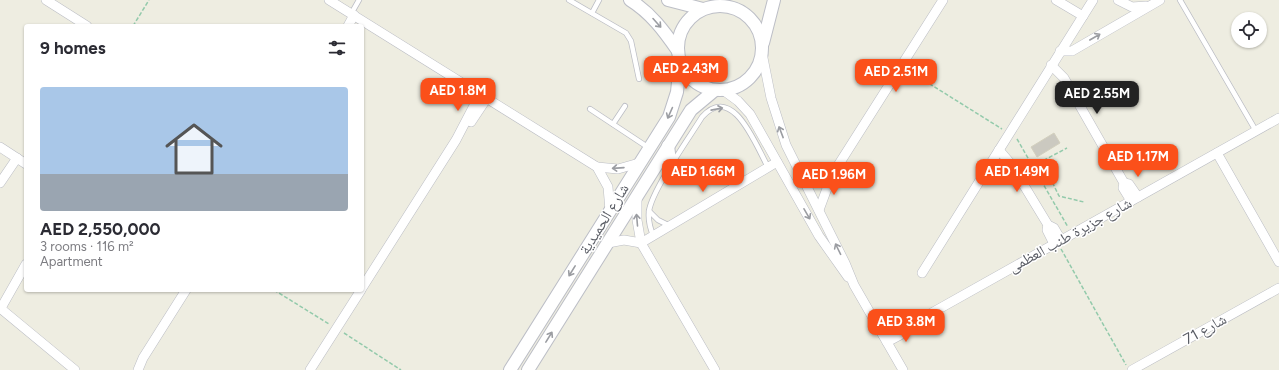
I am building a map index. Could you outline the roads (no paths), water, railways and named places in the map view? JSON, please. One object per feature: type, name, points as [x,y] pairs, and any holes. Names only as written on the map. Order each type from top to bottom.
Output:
[{"type":"street","points":[[46,0],[84,24]]},
{"type":"street","points":[[329,0],[355,19]]},
{"type":"street","points":[[630,0],[640,6],[659,24],[679,56],[687,73],[696,83],[719,90],[738,101],[750,114],[827,249],[854,284]]},
{"type":"street","points":[[668,0],[706,8],[725,6],[746,14],[756,25],[776,118],[802,179],[819,210],[854,284],[903,370]]},
{"type":"street","points":[[679,56],[679,36],[686,23],[706,8],[723,0]]},
{"type":"street","points":[[719,90],[737,86],[749,79],[758,67],[774,0]]},
{"type":"street","points":[[819,210],[832,175],[943,0]]},
{"type":"street","points":[[1056,0],[1083,16]]},
{"type":"street","points":[[922,274],[1051,65],[1093,0]]},
{"type":"street","points":[[1118,0],[1132,6],[1155,2]]},
{"type":"street","points":[[1060,51],[1072,51],[1155,2]]},
{"type":"street","points":[[364,24],[597,167],[604,176],[608,187],[610,211]]},
{"type":"street","name":"شارع الحميدية","points":[[510,370],[666,122],[674,105],[679,56]]},
{"type":"street","points":[[1051,65],[1064,78],[1124,183],[1130,185],[1134,199]]},
{"type":"street","name":"شارع الحميدية","points":[[531,369],[690,110],[719,90]]},
{"type":"street","points":[[364,286],[483,96]]},
{"type":"street","name":"شارع جزيرة طنب العظمى","points":[[885,338],[898,327],[903,329],[1279,118]]},
{"type":"street","points":[[668,146],[671,168]]},
{"type":"street","points":[[0,148],[24,163]]},
{"type":"street","points":[[999,150],[1011,164],[1048,225],[1054,228],[1058,242]]},
{"type":"street","points":[[1217,153],[1279,262]]},
{"type":"street","points":[[0,183],[17,158]]},
{"type":"street","points":[[608,243],[624,240],[641,242],[776,162]]},
{"type":"street","points":[[597,167],[618,169],[639,163]]},
{"type":"street","points":[[802,179],[814,182],[827,179],[832,175]]},
{"type":"street","points":[[637,197],[637,220],[641,242],[715,370]]},
{"type":"street","points":[[0,298],[24,267]]},
{"type":"street","points":[[24,268],[18,281],[0,308],[75,370]]},
{"type":"street","name":"شارع 71","points":[[1132,370],[1279,288]]},
{"type":"street","points":[[133,370],[143,358],[185,292]]},
{"type":"street","points":[[310,370],[360,292]]},
{"type":"street","points":[[138,370],[143,358]]},
{"type":"lane","points":[[355,19],[359,0]]},
{"type":"lane","points":[[569,0],[626,33],[630,37],[640,79]]},
{"type":"lane","points":[[592,13],[599,0]]},
{"type":"lane","points":[[1180,0],[1256,131]]},
{"type":"lane","points":[[613,124],[624,106]]},
{"type":"lane","points":[[653,235],[649,220],[649,211],[654,196],[702,117],[710,110],[719,107],[729,109],[741,118],[768,167]]},
{"type":"lane","points":[[590,109],[649,148]]},
{"type":"lane","points":[[649,211],[658,220],[670,226]]}]
